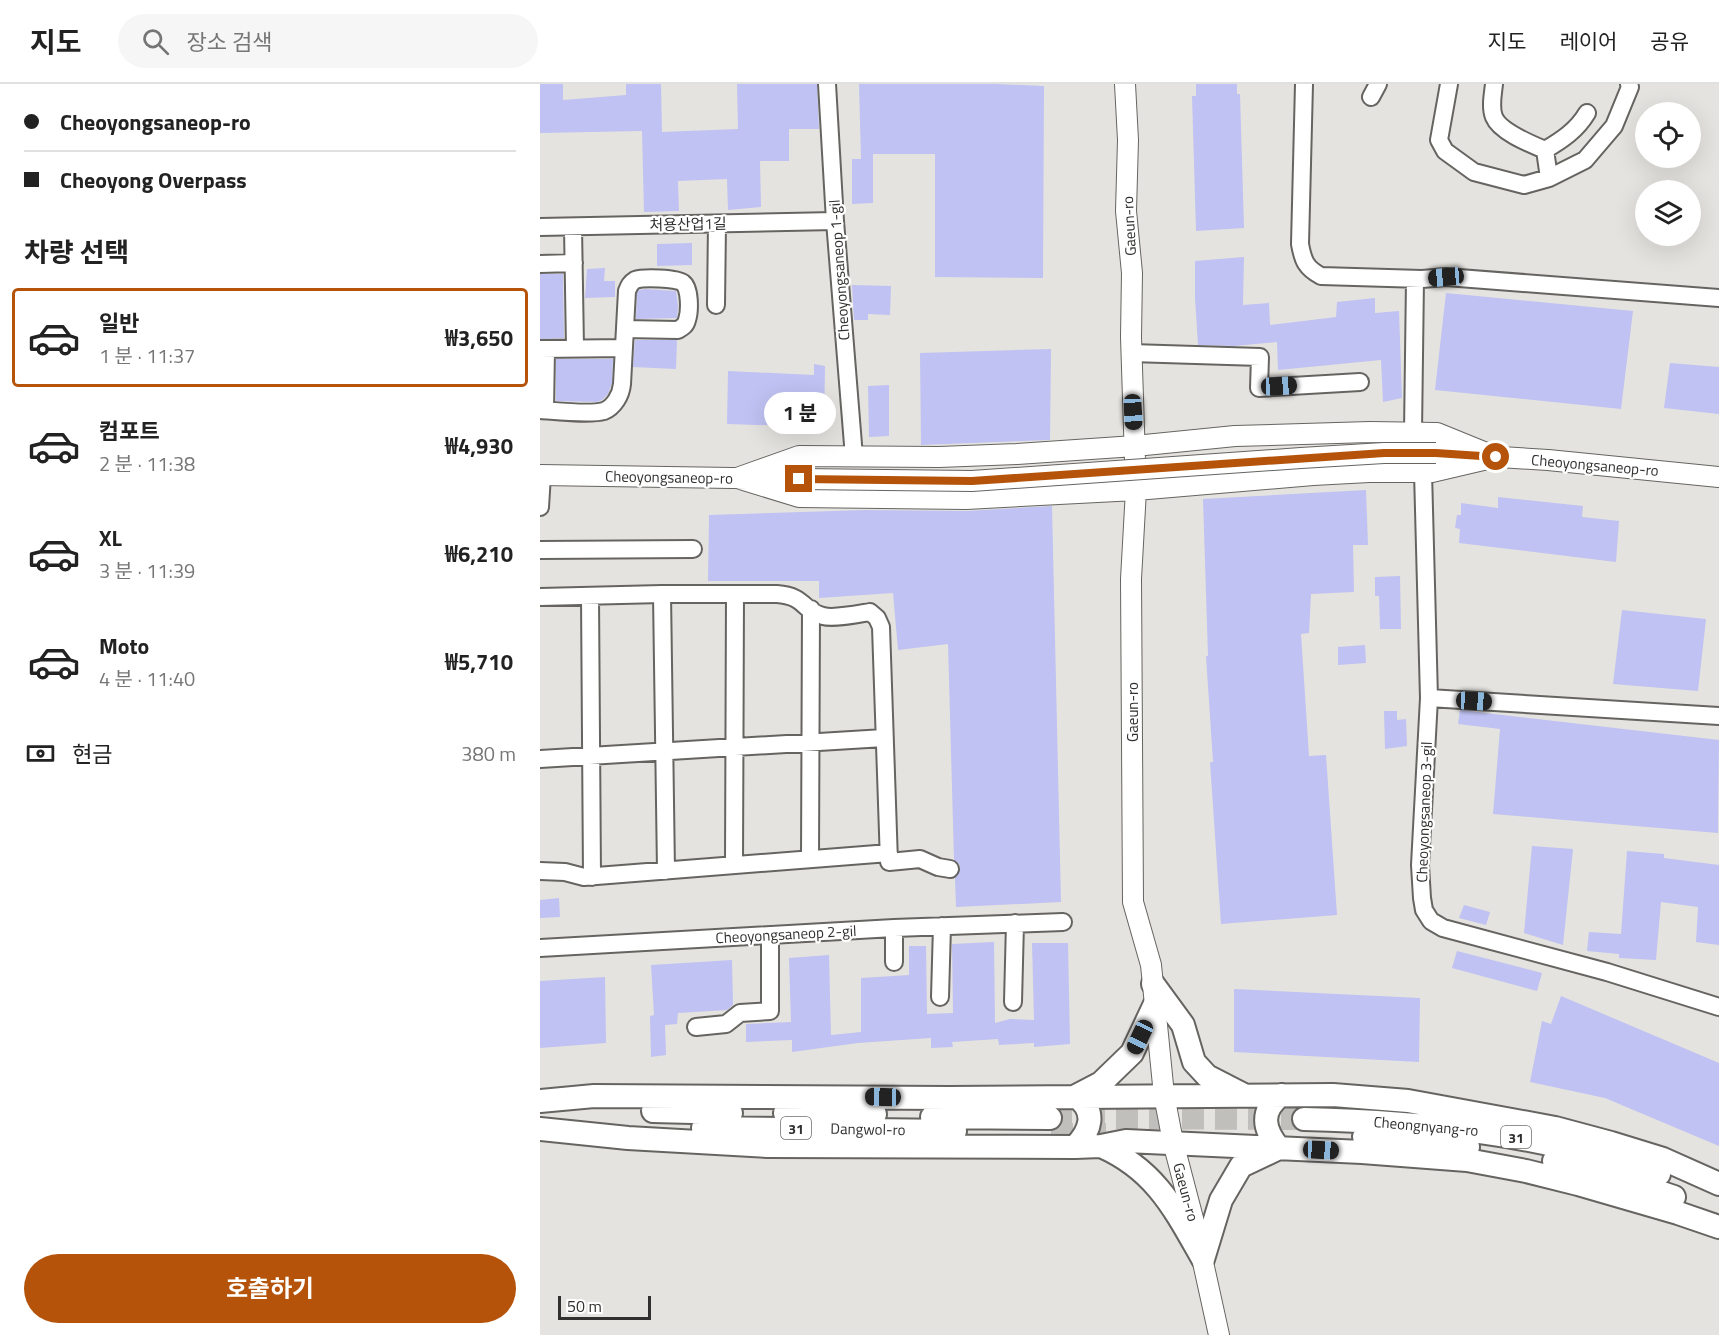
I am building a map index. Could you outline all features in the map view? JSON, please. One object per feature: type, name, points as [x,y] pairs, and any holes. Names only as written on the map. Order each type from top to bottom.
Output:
[{"type":"highway","points":[[1076,1096],[1101,1083],[1132,1053],[1154,994],[1183,1025],[1194,1062],[1207,1076],[1246,1096]]},
{"type":"highway","points":[[1279,1148],[1271,1139],[1266,1121],[1273,1101],[1281,1095]]},
{"type":"highway","points":[[540,1101],[594,1096],[1333,1095],[1408,1101],[1555,1128],[1663,1159],[1719,1184]]},
{"type":"highway","points":[[1075,1147],[1083,1139],[1090,1120],[1089,1111],[1084,1102],[1076,1096]]},
{"type":"highway","name":"Dangwol-ro","points":[[540,1110],[838,1112],[1051,1126],[540,1127]]},
{"type":"highway","name":"Cheongnyang-ro","points":[[1719,1197],[1650,1171],[1534,1140],[1423,1124],[1305,1127],[1434,1142],[1563,1163],[1663,1193],[1719,1214]]},
{"type":"highway","points":[[540,1127],[628,1138],[768,1146],[1075,1147],[1101,1146],[1126,1141],[1467,1160],[1578,1184],[1719,1227]]},
{"type":"highway","points":[[1101,1146],[1119,1154],[1145,1173],[1172,1206],[1203,1259]]},
{"type":"highway","points":[[1203,1259],[1221,1200],[1241,1166],[1279,1148]]},
{"type":"main road","name":"Gaeun-ro","points":[[1125,84],[1128,140],[1126,210],[1132,273],[1131,353],[1136,490],[1131,579],[1133,902],[1151,964],[1164,1095],[1173,1142],[1203,1259],[1218,1333]]},
{"type":"main road","points":[[738,478],[799,456],[939,457],[1135,446],[1235,436],[1437,433],[1496,457]]},
{"type":"main road","name":"Cheoyongsaneop-ro","points":[[541,475],[972,481],[1313,457],[1436,453],[1719,477]]},
{"type":"main road","points":[[738,478],[799,497],[966,499],[1136,490],[1313,475],[1432,472],[1496,457]]},
{"type":"street","name":"Cheoyongsaneop 1-gil","points":[[827,84],[835,221],[854,457]]},
{"type":"street","points":[[1304,84],[1300,244],[1303,261],[1310,270],[1322,276],[1415,279],[1446,277],[1719,298]]},
{"type":"street","points":[[1449,84],[1439,141],[1445,151],[1474,172],[1524,185],[1549,178],[1585,160],[1614,126],[1629,84]]},
{"type":"street","points":[[1494,84],[1492,101],[1494,118],[1509,132],[1545,150]]},
{"type":"street","points":[[1545,150],[1563,139],[1580,124],[1587,113]]},
{"type":"street","points":[[1545,150],[1549,178]]},
{"type":"street","name":"처용산업1길","points":[[540,227],[835,221]]},
{"type":"street","points":[[716,305],[717,224]]},
{"type":"street","points":[[573,226],[575,348]]},
{"type":"street","points":[[540,264],[574,263]]},
{"type":"street","points":[[619,348],[543,349],[542,410],[596,412],[607,410],[620,395],[623,366],[619,348],[625,329],[627,291],[634,281],[643,279],[676,279],[685,284],[688,317],[682,327],[678,330],[625,329]]},
{"type":"street","points":[[1413,432],[1415,279]]},
{"type":"street","points":[[575,322],[592,338],[619,348]]},
{"type":"street","points":[[1131,353],[1260,357],[1259,387],[1360,382]]},
{"type":"street","name":"Cheoyongsaneop 3-gil","points":[[1423,472],[1429,698],[1420,865],[1424,910],[1431,921],[1443,928],[1607,972],[1719,1007]]},
{"type":"street","points":[[540,507],[541,475]]},
{"type":"street","points":[[540,550],[693,549]]},
{"type":"street","points":[[662,594],[666,871]]},
{"type":"street","points":[[540,597],[662,594],[791,595],[825,617],[870,612],[877,618],[881,627],[889,862],[920,859],[938,867],[950,869]]},
{"type":"street","points":[[734,865],[735,594]]},
{"type":"street","points":[[590,596],[592,877]]},
{"type":"street","points":[[810,859],[811,609]]},
{"type":"street","points":[[1429,698],[1719,716]]},
{"type":"street","points":[[540,759],[884,738]]},
{"type":"street","points":[[540,871],[553,870],[592,877],[889,853]]},
{"type":"street","name":"Cheoyongsaneop 2-gil","points":[[540,948],[894,928],[1063,922]]},
{"type":"street","points":[[1013,1002],[1015,923]]},
{"type":"street","points":[[940,997],[942,926]]},
{"type":"street","points":[[894,928],[894,962]]},
{"type":"street","points":[[696,1027],[726,1024],[740,1013],[770,1011],[770,935]]},
{"type":"building","points":[[540,84],[563,84],[563,100],[626,95],[626,84],[661,84],[662,132],[738,129],[737,84],[817,84],[819,129],[789,129],[789,161],[760,161],[761,207],[728,210],[727,179],[678,181],[679,211],[644,212],[642,131],[540,133]]},
{"type":"building","points":[[859,84],[1044,86],[1043,278],[935,277],[935,154],[873,154],[873,203],[852,204],[852,159],[861,159]]},
{"type":"building","points":[[1196,84],[1237,84],[1237,94],[1240,94],[1244,228],[1196,231],[1192,96],[1196,96]]},
{"type":"building","points":[[692,243],[692,265],[657,266],[657,244]]},
{"type":"building","points":[[1244,257],[1243,305],[1269,303],[1270,325],[1336,317],[1337,302],[1375,298],[1375,313],[1399,311],[1402,398],[1383,402],[1381,360],[1278,370],[1277,342],[1234,346],[1198,345],[1195,261]]},
{"type":"building","points":[[605,268],[604,281],[615,281],[615,297],[585,298],[587,269]]},
{"type":"building","points":[[540,274],[563,274],[564,338],[540,339]]},
{"type":"building","points":[[852,285],[891,286],[890,315],[868,314],[868,320],[854,320]]},
{"type":"building","points":[[639,290],[676,291],[677,318],[636,319],[637,293]]},
{"type":"building","points":[[1446,293],[1633,311],[1621,409],[1435,390]]},
{"type":"building","points":[[635,340],[677,340],[676,369],[633,367]]},
{"type":"building","points":[[1051,349],[1050,440],[921,445],[920,353]]},
{"type":"building","points":[[556,359],[613,359],[612,383],[608,394],[597,402],[556,401]]},
{"type":"building","points":[[1670,363],[1719,367],[1719,414],[1664,408]]},
{"type":"building","points":[[814,364],[825,366],[824,427],[727,424],[728,371],[814,375]]},
{"type":"building","points":[[889,385],[889,436],[869,437],[868,386]]},
{"type":"building","points":[[1366,490],[1368,545],[1353,545],[1354,592],[1311,594],[1309,633],[1301,634],[1309,756],[1326,755],[1337,915],[1221,924],[1210,762],[1213,762],[1206,656],[1208,656],[1203,499]]},
{"type":"building","points":[[1498,497],[1583,506],[1582,517],[1619,521],[1616,562],[1459,543],[1460,529],[1455,528],[1457,515],[1461,515],[1461,503],[1498,508]]},
{"type":"building","points":[[1052,506],[1061,902],[956,907],[955,878],[960,865],[954,860],[948,644],[898,650],[893,593],[819,598],[819,581],[708,581],[709,515],[865,510],[967,511]]},
{"type":"building","points":[[1400,576],[1401,629],[1380,629],[1379,596],[1375,596],[1375,577]]},
{"type":"building","points":[[1622,610],[1706,619],[1698,691],[1613,684]]},
{"type":"building","points":[[1365,645],[1366,663],[1338,665],[1338,647]]},
{"type":"building","points":[[1460,710],[1719,740],[1718,833],[1493,814],[1500,729],[1458,724]]},
{"type":"building","points":[[1384,711],[1397,711],[1397,720],[1406,719],[1407,746],[1385,749]]},
{"type":"building","points":[[1532,846],[1573,849],[1563,945],[1524,933]]},
{"type":"building","points":[[1627,851],[1664,854],[1664,858],[1719,865],[1719,945],[1696,942],[1698,907],[1661,902],[1656,960],[1619,958],[1619,954],[1587,951],[1589,932],[1621,934]]},
{"type":"building","points":[[559,898],[560,917],[540,918],[540,900]]},
{"type":"building","points":[[1464,905],[1490,912],[1486,925],[1459,918]]},
{"type":"building","points":[[994,942],[995,1023],[1010,1019],[1034,1020],[1032,943],[1068,943],[1070,1044],[1034,1047],[1034,1043],[999,1045],[998,1039],[952,1042],[953,1047],[931,1048],[931,1038],[858,1043],[792,1052],[792,1040],[746,1042],[746,1024],[791,1022],[789,958],[829,955],[831,1035],[861,1032],[861,978],[909,975],[909,946],[926,946],[927,1014],[953,1013],[952,944]]},
{"type":"building","points":[[1457,951],[1542,973],[1537,991],[1452,968]]},
{"type":"building","points":[[732,960],[733,1005],[727,1010],[678,1013],[677,1024],[665,1025],[666,1055],[651,1057],[650,1016],[654,1015],[651,965]]},
{"type":"building","points":[[605,977],[606,1043],[540,1048],[540,981]]},
{"type":"building","points":[[1234,989],[1420,998],[1419,1062],[1234,1052]]},
{"type":"building","points":[[1561,996],[1719,1063],[1719,1146],[1605,1098],[1530,1082],[1542,1021],[1551,1024]]},
{"type":"tunnel","points":[[1050,1118],[1304,1119]]},
{"type":"tunnel","points":[[1051,1134],[1134,1134]]},
{"type":"route","points":[[799,479],[972,481],[1384,453],[1436,453],[1496,457]]}]
